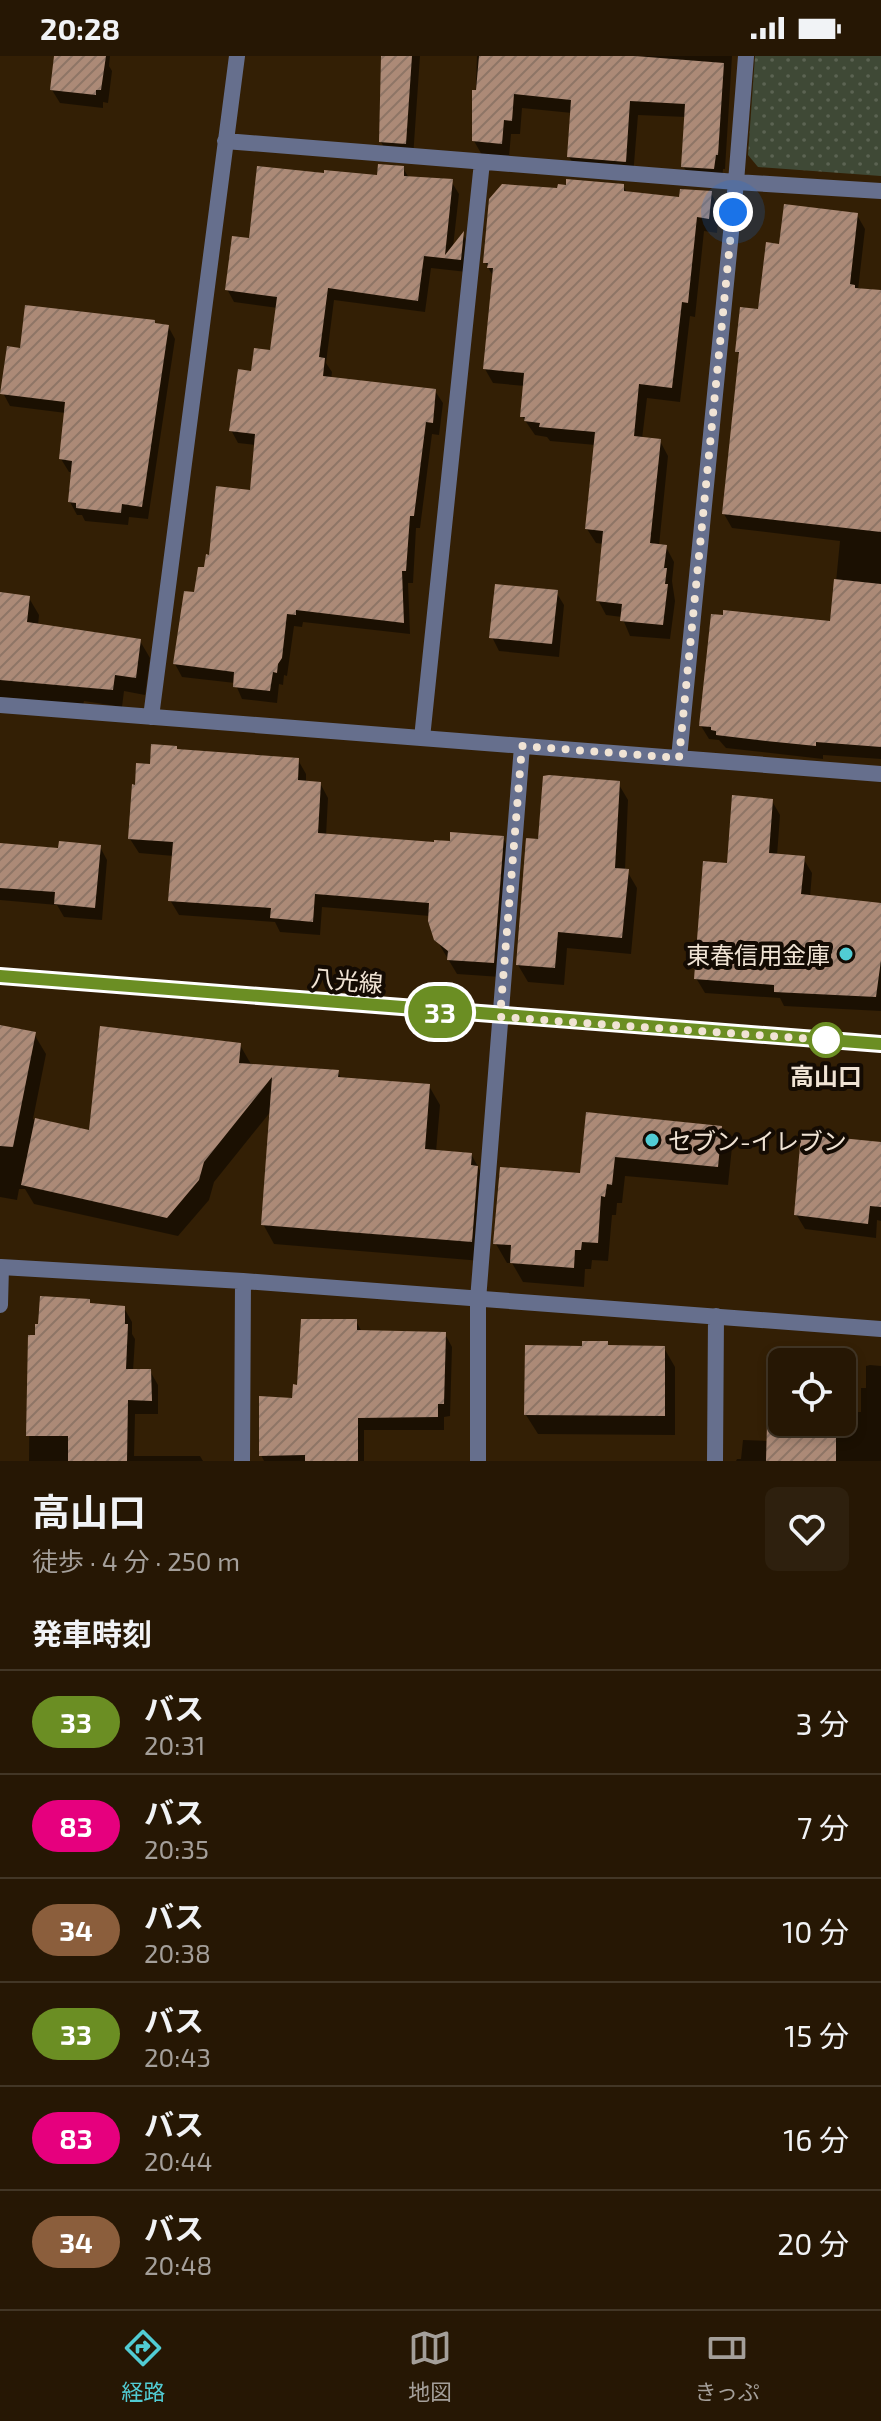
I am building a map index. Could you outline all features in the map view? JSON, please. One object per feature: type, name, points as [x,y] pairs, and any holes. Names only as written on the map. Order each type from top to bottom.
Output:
[{"type":"street","points":[[151,717],[237,56]]},
{"type":"street","points":[[679,758],[746,56]]},
{"type":"street","points":[[225,141],[881,191]]},
{"type":"street","points":[[422,738],[482,162]]},
{"type":"street","points":[[0,705],[881,774]]},
{"type":"street","points":[[478,1461],[478,1300],[522,746]]},
{"type":"street","name":"八光線","points":[[0,976],[500,1017],[881,1044]]},
{"type":"street","points":[[0,1305],[1,1267],[243,1281],[881,1329]]},
{"type":"street","points":[[242,1461],[243,1281]]},
{"type":"street","points":[[715,1461],[716,1316]]},
{"type":"green space","points":[[755,56],[881,56],[881,176],[758,167],[748,155]]},
{"type":"building","points":[[54,56],[106,56],[101,90],[96,90],[96,95],[50,90]]},
{"type":"building","points":[[381,56],[412,56],[406,144],[379,142]]},
{"type":"building","points":[[479,56],[635,56],[724,63],[718,155],[714,169],[681,167],[685,104],[630,101],[626,162],[567,157],[571,100],[514,94],[512,121],[504,120],[502,144],[472,141],[472,90],[476,90]]},
{"type":"building","points":[[378,164],[404,166],[404,176],[453,179],[445,255],[464,231],[461,260],[424,256],[418,301],[328,288],[319,357],[325,358],[323,376],[436,389],[433,423],[426,422],[414,516],[410,516],[406,571],[402,571],[404,623],[296,610],[296,615],[287,614],[282,658],[277,673],[273,672],[270,691],[233,687],[234,672],[173,664],[184,591],[194,592],[198,567],[204,567],[206,554],[209,555],[216,486],[250,490],[255,434],[229,431],[238,369],[251,371],[254,348],[270,350],[277,297],[225,290],[232,236],[249,238],[257,166],[377,175]]},
{"type":"building","points":[[566,179],[624,184],[624,191],[679,197],[680,189],[712,191],[709,219],[697,217],[688,303],[682,302],[672,388],[639,384],[634,436],[661,439],[650,543],[667,545],[664,568],[667,568],[665,584],[668,584],[663,625],[620,621],[622,604],[596,601],[603,531],[585,529],[595,432],[539,427],[540,423],[524,421],[525,417],[520,417],[524,373],[483,369],[493,268],[487,268],[488,263],[483,263],[489,199],[502,184],[557,188],[558,184],[566,185]]},
{"type":"building","points":[[784,204],[858,213],[850,284],[855,288],[881,290],[881,532],[722,514],[739,352],[735,352],[740,307],[758,309],[766,242],[779,244]]},
{"type":"building","points":[[25,305],[155,320],[155,323],[169,325],[142,507],[122,504],[121,513],[76,508],[76,503],[68,502],[72,461],[59,459],[65,402],[0,394],[7,346],[20,348]]},
{"type":"building","points":[[834,579],[881,584],[881,747],[766,741],[716,735],[711,727],[699,726],[711,614],[723,615],[723,610],[830,621]]},
{"type":"building","points":[[495,584],[558,590],[552,644],[489,638]]},
{"type":"building","points":[[0,592],[30,596],[27,622],[141,639],[136,678],[115,675],[113,690],[0,680]]},
{"type":"building","points":[[151,744],[177,746],[177,749],[299,758],[298,780],[321,782],[318,833],[434,842],[450,841],[450,832],[504,836],[494,963],[447,960],[448,951],[434,940],[428,921],[429,903],[315,894],[313,922],[270,918],[271,908],[168,901],[173,842],[128,839],[136,763],[150,764]]},
{"type":"building","points":[[543,776],[620,781],[615,868],[629,869],[622,938],[558,932],[555,968],[516,965],[526,838],[538,839]]},
{"type":"building","points":[[732,795],[773,799],[769,853],[805,856],[801,894],[881,903],[881,960],[876,997],[774,992],[774,985],[694,979],[703,861],[727,863]]},
{"type":"building","points":[[59,841],[101,845],[95,908],[54,904],[55,892],[0,888],[0,843],[58,848]]},
{"type":"building","points":[[0,1025],[36,1032],[13,1147],[0,1146]]},
{"type":"building","points":[[100,1026],[241,1043],[239,1063],[339,1070],[338,1077],[430,1084],[425,1149],[472,1153],[471,1165],[478,1166],[472,1242],[261,1225],[272,1077],[204,1162],[199,1180],[167,1218],[21,1185],[35,1118],[89,1130]]},
{"type":"building","points":[[586,1112],[722,1126],[718,1167],[615,1157],[612,1185],[607,1184],[605,1197],[601,1196],[598,1243],[582,1242],[581,1250],[575,1250],[574,1268],[510,1263],[511,1245],[493,1244],[500,1167],[580,1173]]},
{"type":"building","points":[[801,1134],[881,1142],[881,1207],[870,1206],[868,1224],[794,1215]]},
{"type":"building","points":[[40,1296],[90,1299],[90,1303],[125,1306],[125,1324],[128,1324],[126,1369],[151,1369],[152,1401],[128,1400],[127,1461],[68,1461],[68,1436],[26,1436],[28,1335],[35,1335]]},
{"type":"building","points":[[301,1319],[357,1319],[357,1330],[446,1332],[444,1404],[438,1404],[438,1417],[358,1418],[358,1461],[305,1461],[305,1455],[259,1456],[259,1396],[292,1398],[293,1384],[297,1385]]},
{"type":"building","points":[[582,1341],[608,1341],[608,1345],[665,1346],[665,1416],[524,1415],[525,1345],[582,1346]]},
{"type":"building","points":[[767,1422],[768,1436],[836,1436],[836,1461],[766,1461]]},
{"type":"bus line","name":"33","points":[[0,976],[500,1017],[881,1044]]},
{"type":"place","name":"東春信用金庫","points":[[846,954]]},
{"type":"place","name":"高山口","points":[[826,1040]]},
{"type":"place","name":"セブン-イレブン","points":[[652,1140]]},
{"type":"route","points":[[733,212],[679,758],[522,746],[500,1017],[826,1040]]}]
